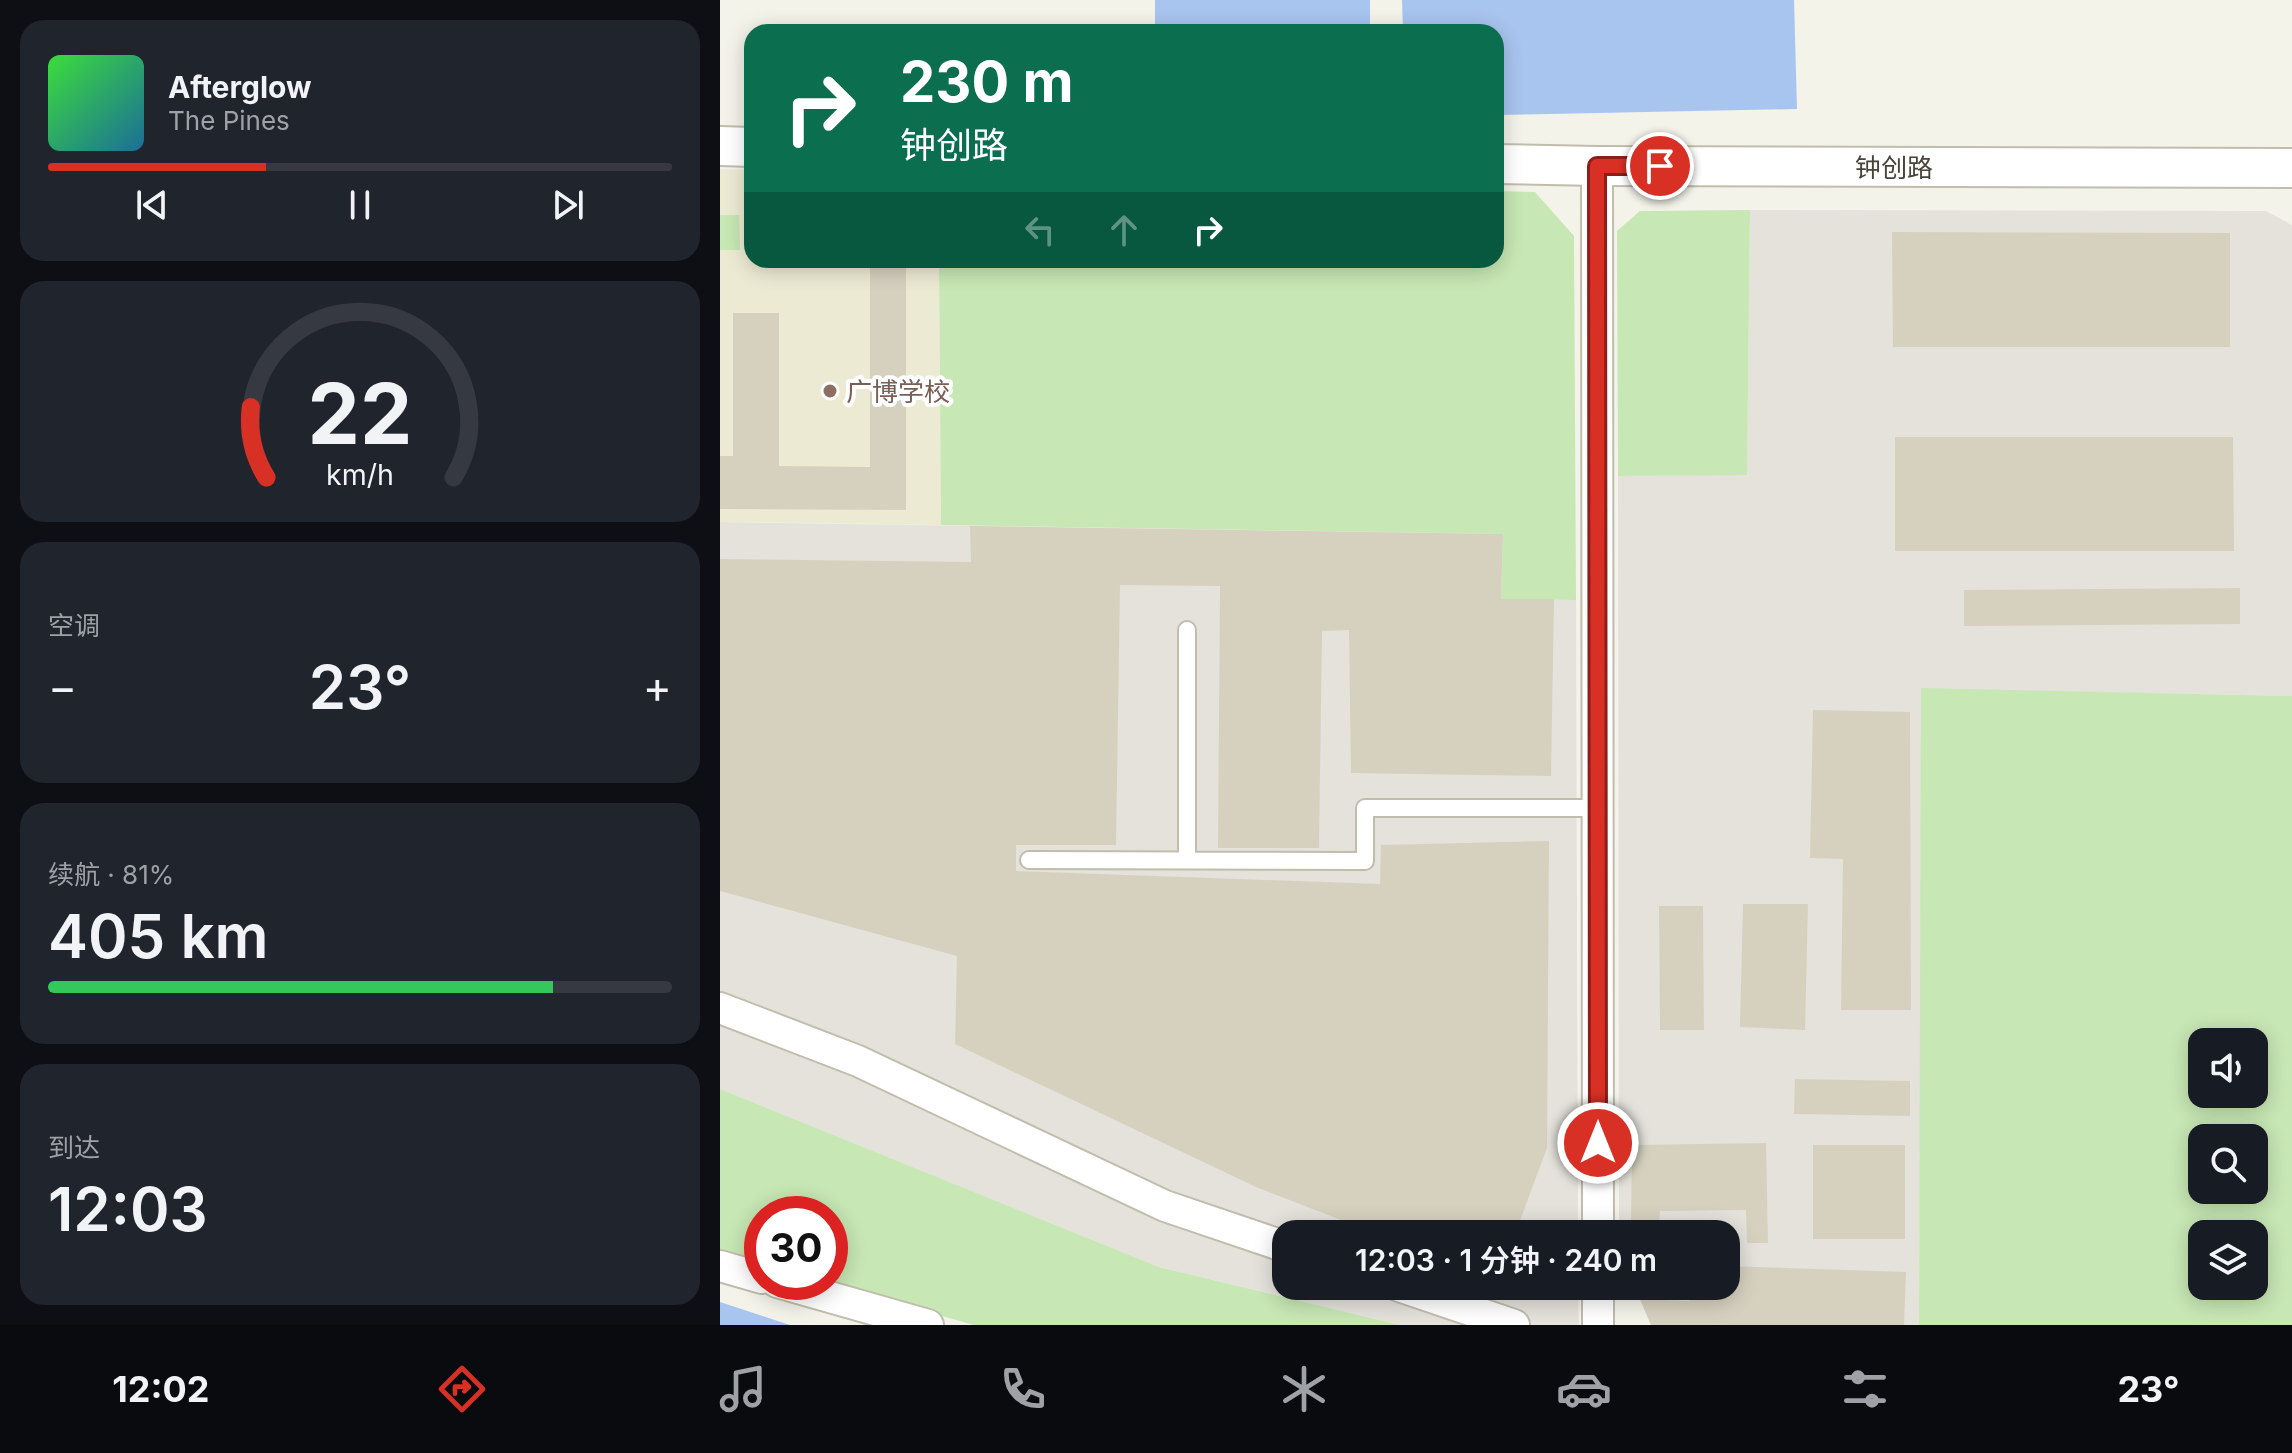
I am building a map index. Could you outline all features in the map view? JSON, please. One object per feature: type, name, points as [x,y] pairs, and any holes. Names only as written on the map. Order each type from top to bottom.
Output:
[{"type":"street","points":[[720,146],[744,147]]},
{"type":"street","name":"钟创路","points":[[1504,164],[2292,168]]},
{"type":"street","points":[[1597,166],[1598,1220]]},
{"type":"street","points":[[720,1008],[858,1061],[1165,1206],[1272,1242]]},
{"type":"street","points":[[720,1266],[744,1273]]},
{"type":"street","points":[[840,1300],[928,1325]]},
{"type":"street","points":[[1440,1300],[1514,1325]]},
{"type":"street","points":[[1598,1300],[1598,1325]]},
{"type":"lane","points":[[1187,630],[1187,860]]},
{"type":"lane","points":[[1029,860],[1365,861],[1365,808],[1598,808]]},
{"type":"shaded area","name":"广博学校","points":[[720,169],[744,170],[744,268],[939,268],[941,525],[720,522]]},
{"type":"shaded area","points":[[1750,210],[2266,211],[2292,225],[2292,696],[1922,689],[1919,1325],[1651,1325],[1640,1300],[1740,1300],[1740,1220],[1619,1220],[1618,476],[1747,474]]},
{"type":"shaded area","points":[[720,522],[1503,534],[1501,599],[1576,600],[1578,1220],[1272,1220],[1272,1294],[1159,1267],[720,1089]]},
{"type":"shaded area","points":[[1296,1300],[1578,1300],[1579,1325],[1400,1325]]},
{"type":"green space","points":[[1504,191],[1535,192],[1574,236],[1576,600],[1501,599],[1503,534],[941,525],[939,268],[1504,268]]},
{"type":"green space","points":[[1750,210],[1747,475],[1618,476],[1617,231],[1640,211]]},
{"type":"green space","points":[[720,215],[739,215],[740,250],[720,250]]},
{"type":"green space","points":[[1921,688],[2292,696],[2292,1325],[1919,1325]]},
{"type":"green space","points":[[720,1089],[1159,1267],[1272,1294],[1272,1300],[1296,1300],[1400,1325],[974,1325],[848,1289],[848,1196],[744,1196],[744,1260],[720,1253]]},
{"type":"water","points":[[1155,0],[1370,0],[1370,24],[1155,24]]},
{"type":"water","points":[[1402,0],[1794,0],[1797,109],[1504,115],[1504,24],[1403,24]]},
{"type":"water","points":[[720,1302],[790,1325],[720,1325]]},
{"type":"building","points":[[1892,232],[2230,233],[2230,347],[1893,347]]},
{"type":"building","points":[[870,268],[906,268],[906,510],[720,509],[720,456],[733,456],[733,313],[779,313],[779,466],[870,467]]},
{"type":"building","points":[[1895,437],[2233,437],[2234,551],[1895,551]]},
{"type":"building","points":[[970,526],[1503,534],[1501,599],[1554,599],[1551,776],[1351,773],[1349,630],[1322,631],[1319,848],[1218,848],[1220,586],[1120,585],[1116,845],[1016,845],[1016,871],[1380,884],[1381,845],[1549,841],[1547,1148],[1520,1220],[1341,1220],[1256,1187],[955,1044],[957,956],[720,891],[720,559],[971,562]]},
{"type":"building","points":[[2240,588],[2240,624],[1964,626],[1964,590]]},
{"type":"building","points":[[1813,710],[1910,712],[1911,1010],[1841,1010],[1843,859],[1810,858]]},
{"type":"building","points":[[1743,904],[1808,904],[1805,1030],[1740,1027]]},
{"type":"building","points":[[1659,906],[1703,906],[1704,1030],[1660,1030]]},
{"type":"building","points":[[1795,1079],[1910,1081],[1910,1116],[1794,1114]]},
{"type":"building","points":[[1766,1143],[1768,1243],[1747,1243],[1746,1210],[1660,1211],[1660,1220],[1631,1220],[1632,1145]]},
{"type":"building","points":[[1813,1145],[1905,1145],[1905,1239],[1813,1239]]},
{"type":"building","points":[[1740,1266],[1906,1272],[1904,1325],[1651,1325],[1640,1300],[1740,1300]]},
{"type":"place","name":"广博学校","points":[[830,391]]},
{"type":"route","points":[[1598,1143],[1597,166],[1660,166]]}]
